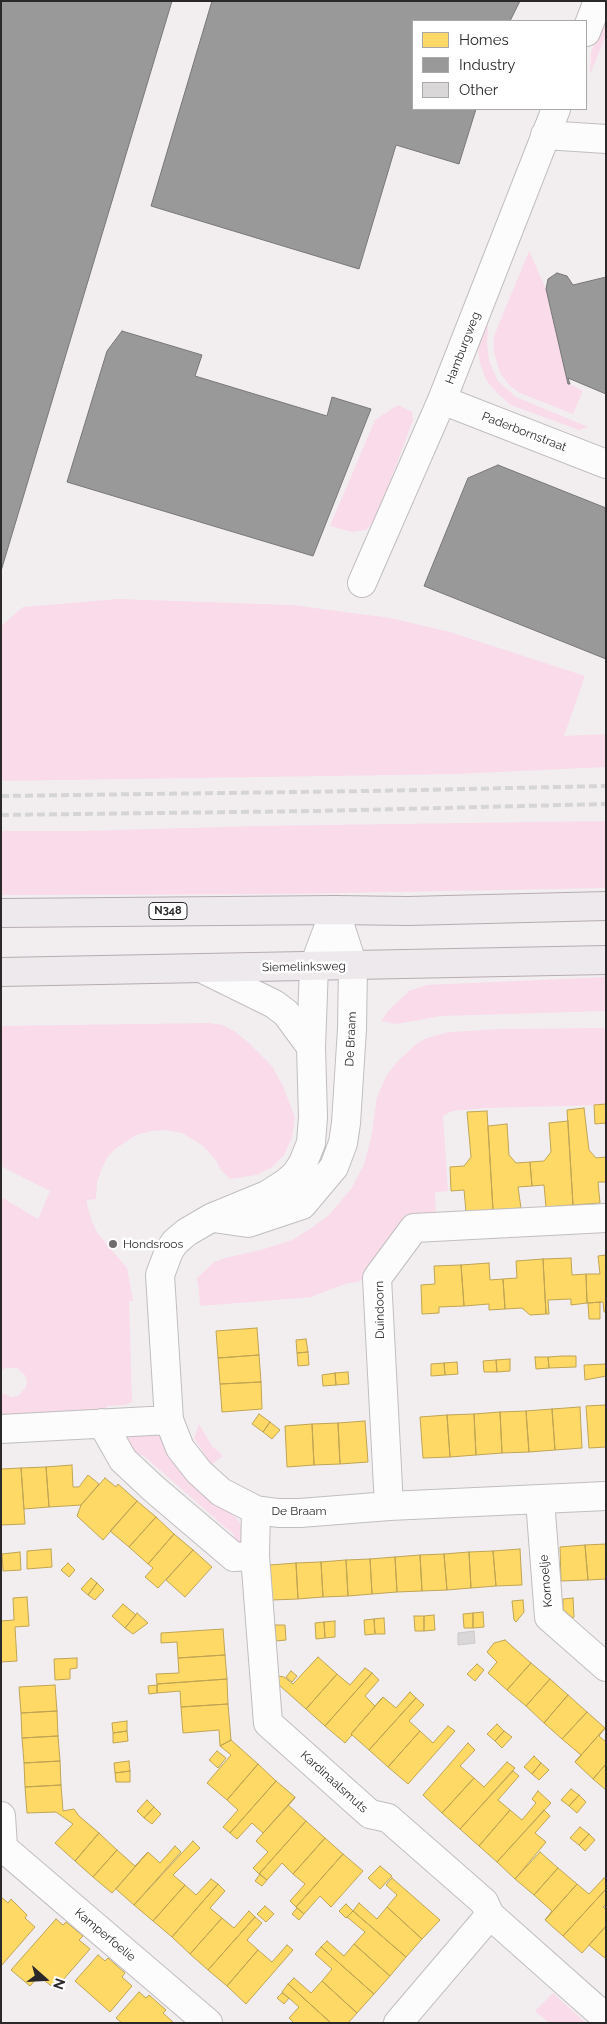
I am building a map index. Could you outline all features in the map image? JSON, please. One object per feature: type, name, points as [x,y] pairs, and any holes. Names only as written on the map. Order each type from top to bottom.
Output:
[{"type":"main road","name":"N348","points":[[1,913],[408,911],[606,906]]},
{"type":"main road","name":"Siemelinksweg","points":[[1,972],[606,960]]},
{"type":"street","points":[[587,29],[598,1]]},
{"type":"street","name":"Hamburgweg","points":[[362,583],[442,400],[556,110]]},
{"type":"street","points":[[545,135],[606,139]]},
{"type":"street","name":"Paderbornstraat","points":[[442,400],[606,464]]},
{"type":"street","name":"De Braam","points":[[211,1218],[248,1223],[302,1206],[334,1167],[343,1143],[346,1123],[352,1029],[353,966],[335,910]]},
{"type":"street","name":"De Braam","points":[[335,910],[314,966],[311,1047],[313,1117],[311,1143],[303,1164],[292,1178],[267,1195],[211,1218],[187,1232],[175,1242],[169,1251],[160,1275],[168,1420],[180,1448],[199,1472],[221,1492],[256,1510],[300,1513],[389,1506],[606,1496]]},
{"type":"street","points":[[203,969],[274,1004],[286,1013],[311,1047]]},
{"type":"street","name":"Duindoorn","points":[[389,1506],[377,1278],[414,1228],[606,1218]]},
{"type":"street","points":[[1,1429],[168,1420]]},
{"type":"street","points":[[102,1423],[123,1460],[154,1489],[234,1557],[255,1556]]},
{"type":"street","name":"Kornoelje","points":[[540,1500],[549,1617],[606,1667]]},
{"type":"street","name":"Kardinaalsmuts","points":[[256,1510],[255,1556],[268,1723],[370,1814],[388,1818],[484,1902],[490,1915],[606,2018]]},
{"type":"street","name":"Kamperfoelie","points":[[1,1816],[2,1847],[208,2023]]},
{"type":"street","points":[[398,2023],[490,1915]]},
{"type":"shaded area","points":[[606,14],[606,35],[590,74],[591,52]]},
{"type":"shaded area","points":[[529,251],[546,289],[568,383],[583,391],[573,414],[520,393],[510,386],[500,373],[494,352],[494,336]]},
{"type":"shaded area","points":[[483,324],[488,327],[489,361],[498,381],[516,397],[588,427],[579,430],[511,405],[498,394],[486,380],[480,363],[477,341]]},
{"type":"shaded area","points":[[398,405],[412,412],[413,420],[376,519],[366,530],[352,532],[330,526],[375,420]]},
{"type":"shaded area","points":[[118,599],[292,605],[390,618],[450,632],[585,676],[564,736],[606,734],[606,767],[457,774],[1,781],[1,626],[23,607]]},
{"type":"shaded area","points":[[606,821],[606,888],[292,894],[1,895],[1,831]]},
{"type":"shaded area","points":[[606,977],[606,1011],[441,1016],[397,1024],[381,1021],[388,1011],[409,991],[427,985]]},
{"type":"shaded area","points":[[209,1023],[223,1025],[234,1031],[272,1066],[282,1084],[295,1117],[292,1138],[284,1155],[271,1168],[256,1175],[230,1179],[203,1146],[182,1133],[164,1130],[152,1131],[136,1135],[115,1149],[107,1158],[101,1171],[97,1182],[96,1199],[87,1200],[87,1204],[92,1222],[99,1235],[127,1268],[133,1301],[129,1301],[132,1402],[125,1405],[107,1406],[107,1414],[1,1420],[1,1393],[12,1397],[18,1396],[26,1387],[27,1381],[25,1375],[17,1368],[5,1368],[1,1371],[1,1197],[38,1219],[50,1191],[1,1166],[1,1026]]},
{"type":"shaded area","points":[[606,1028],[606,1105],[486,1108],[452,1111],[443,1116],[448,1191],[435,1192],[436,1219],[409,1221],[361,1281],[345,1284],[312,1297],[200,1306],[198,1282],[196,1279],[214,1262],[292,1240],[329,1215],[351,1189],[364,1164],[371,1138],[377,1097],[386,1076],[397,1062],[415,1045],[427,1038],[449,1032],[500,1029]]},
{"type":"shaded area","points":[[199,1424],[212,1446],[223,1456],[211,1465],[194,1438]]},
{"type":"shaded area","points":[[133,1432],[150,1432],[162,1438],[207,1497],[239,1521],[243,1531],[244,1547],[234,1547],[234,1535],[144,1456],[129,1452],[127,1439]]},
{"type":"shaded area","points":[[553,1993],[586,2023],[549,2023],[535,2011]]},
{"type":"building: Homes","points":[[606,1104],[606,1123],[595,1124],[594,1105]]},
{"type":"building: Homes","points":[[584,1108],[589,1150],[596,1158],[606,1157],[606,1182],[598,1182],[600,1203],[573,1205],[567,1110]]},
{"type":"building: Homes","points":[[487,1111],[493,1210],[466,1212],[464,1190],[451,1191],[450,1167],[464,1166],[471,1157],[467,1112]]},
{"type":"building: Homes","points":[[568,1121],[573,1205],[546,1207],[544,1185],[532,1186],[530,1162],[544,1161],[551,1152],[549,1123]]},
{"type":"building: Homes","points":[[507,1124],[509,1155],[516,1163],[530,1162],[532,1186],[518,1187],[521,1208],[493,1210],[488,1126]]},
{"type":"building: Homes","points":[[606,1255],[606,1312],[604,1312],[603,1302],[587,1303],[586,1274],[600,1274],[598,1256]]},
{"type":"building: Homes","points":[[571,1258],[572,1275],[586,1274],[587,1303],[571,1305],[571,1299],[548,1300],[549,1314],[546,1314],[543,1259]]},
{"type":"building: Homes","points":[[543,1259],[546,1314],[530,1315],[522,1308],[505,1309],[503,1279],[517,1278],[516,1261]]},
{"type":"building: Homes","points":[[489,1263],[490,1280],[503,1279],[505,1309],[489,1310],[489,1304],[464,1306],[461,1265]]},
{"type":"building: Homes","points":[[461,1265],[464,1306],[439,1307],[439,1313],[422,1314],[421,1285],[435,1284],[434,1266]]},
{"type":"building: Homes","points":[[600,1302],[600,1319],[589,1319],[588,1303]]},
{"type":"building: Homes","points":[[257,1328],[259,1355],[218,1358],[216,1331]]},
{"type":"building: Homes","points":[[306,1339],[308,1352],[297,1353],[296,1340]]},
{"type":"building: Homes","points":[[308,1352],[309,1365],[298,1366],[297,1353]]},
{"type":"building: Homes","points":[[259,1355],[261,1382],[220,1384],[218,1358]]},
{"type":"building: Homes","points":[[576,1356],[576,1367],[549,1368],[548,1357]]},
{"type":"building: Homes","points":[[535,1357],[548,1357],[549,1368],[536,1369]]},
{"type":"building: Homes","points":[[510,1359],[510,1371],[497,1372],[496,1360]]},
{"type":"building: Homes","points":[[496,1360],[497,1372],[484,1372],[483,1361]]},
{"type":"building: Homes","points":[[457,1362],[458,1374],[445,1375],[444,1363]]},
{"type":"building: Homes","points":[[444,1363],[445,1375],[431,1376],[431,1364]]},
{"type":"building: Homes","points":[[606,1364],[606,1376],[585,1380],[584,1365]]},
{"type":"building: Homes","points":[[348,1372],[349,1384],[336,1385],[335,1373]]},
{"type":"building: Homes","points":[[335,1373],[336,1385],[323,1386],[322,1375]]},
{"type":"building: Homes","points":[[261,1382],[262,1409],[222,1412],[220,1384]]},
{"type":"building: Homes","points":[[606,1405],[606,1447],[589,1448],[586,1406]]},
{"type":"building: Homes","points":[[580,1407],[582,1448],[555,1450],[552,1409]]},
{"type":"building: Homes","points":[[552,1409],[555,1450],[529,1452],[526,1411]]},
{"type":"building: Homes","points":[[526,1411],[529,1452],[502,1453],[500,1412]]},
{"type":"building: Homes","points":[[500,1412],[502,1453],[476,1455],[474,1414]]},
{"type":"building: Homes","points":[[259,1414],[270,1422],[263,1432],[252,1424]]},
{"type":"building: Homes","points":[[474,1414],[476,1455],[450,1457],[447,1415]]},
{"type":"building: Homes","points":[[447,1415],[450,1457],[423,1458],[420,1417]]},
{"type":"building: Homes","points":[[365,1421],[368,1462],[340,1464],[338,1423]]},
{"type":"building: Homes","points":[[270,1422],[280,1430],[272,1439],[263,1432]]},
{"type":"building: Homes","points":[[338,1423],[340,1464],[314,1465],[312,1424]]},
{"type":"building: Homes","points":[[312,1424],[314,1465],[287,1467],[285,1426]]},
{"type":"building: Homes","points":[[72,1465],[73,1487],[79,1487],[88,1475],[99,1484],[81,1505],[49,1507],[46,1467]]},
{"type":"building: Homes","points":[[46,1467],[49,1507],[24,1509],[21,1468]]},
{"type":"building: Homes","points":[[21,1468],[25,1524],[1,1525],[1,1469]]},
{"type":"building: Homes","points":[[105,1478],[116,1487],[118,1484],[137,1501],[103,1540],[77,1516],[81,1505]]},
{"type":"building: Homes","points":[[137,1501],[156,1517],[129,1547],[110,1531]]},
{"type":"building: Homes","points":[[156,1517],[174,1534],[148,1564],[129,1547]]},
{"type":"building: Homes","points":[[174,1534],[193,1550],[158,1588],[145,1577],[153,1568],[148,1564]]},
{"type":"building: Homes","points":[[606,1544],[606,1579],[588,1580],[585,1545]]},
{"type":"building: Homes","points":[[585,1545],[588,1580],[561,1581],[560,1547]]},
{"type":"building: Homes","points":[[51,1549],[52,1567],[27,1569],[27,1551]]},
{"type":"building: Homes","points":[[520,1549],[522,1585],[496,1586],[493,1551]]},
{"type":"building: Homes","points":[[193,1550],[212,1567],[185,1597],[166,1580]]},
{"type":"building: Homes","points":[[493,1551],[496,1586],[471,1588],[469,1552]]},
{"type":"building: Homes","points":[[20,1552],[21,1570],[3,1571],[2,1554]]},
{"type":"building: Homes","points":[[469,1552],[471,1588],[447,1590],[444,1554]]},
{"type":"building: Homes","points":[[444,1554],[447,1590],[422,1591],[420,1555]]},
{"type":"building: Homes","points":[[420,1555],[422,1591],[397,1592],[395,1557]]},
{"type":"building: Homes","points":[[395,1557],[397,1592],[372,1594],[370,1559]]},
{"type":"building: Homes","points":[[370,1559],[372,1594],[348,1596],[346,1560]]},
{"type":"building: Homes","points":[[346,1560],[348,1596],[323,1597],[321,1562]]},
{"type":"building: Homes","points":[[321,1562],[323,1597],[298,1599],[296,1563]]},
{"type":"building: Homes","points":[[68,1563],[75,1570],[69,1577],[61,1570]]},
{"type":"building: Homes","points":[[296,1563],[298,1599],[272,1600],[270,1565]]},
{"type":"building: Homes","points":[[91,1578],[97,1583],[88,1595],[81,1589]]},
{"type":"building: Homes","points":[[97,1583],[104,1590],[95,1600],[88,1595]]},
{"type":"building: Homes","points":[[27,1597],[29,1626],[15,1627],[17,1661],[1,1662],[1,1621],[14,1620],[13,1598]]},
{"type":"building: Homes","points":[[573,1598],[573,1618],[563,1610],[563,1599]]},
{"type":"building: Homes","points":[[523,1600],[524,1612],[516,1622],[514,1620],[512,1601]]},
{"type":"building: Homes","points":[[123,1604],[136,1615],[125,1628],[112,1616]]},
{"type":"building: Homes","points":[[483,1612],[484,1627],[473,1628],[473,1613]]},
{"type":"building: Homes","points":[[137,1613],[148,1623],[133,1634],[125,1628]]},
{"type":"building: Homes","points":[[473,1613],[473,1628],[464,1628],[463,1614]]},
{"type":"building: Homes","points":[[434,1615],[435,1630],[424,1631],[424,1616]]},
{"type":"building: Homes","points":[[414,1616],[424,1616],[424,1631],[415,1631]]},
{"type":"building: Homes","points":[[384,1618],[385,1634],[375,1634],[374,1619]]},
{"type":"building: Homes","points":[[374,1619],[375,1634],[365,1635],[364,1620]]},
{"type":"building: Homes","points":[[335,1621],[335,1637],[325,1638],[324,1622]]},
{"type":"building: Homes","points":[[324,1622],[325,1638],[316,1639],[315,1623]]},
{"type":"building: Homes","points":[[275,1625],[285,1625],[286,1640],[276,1641]]},
{"type":"building: Homes","points":[[223,1629],[225,1655],[178,1658],[177,1642],[161,1643],[161,1633]]},
{"type":"building: Homes","points":[[505,1640],[531,1663],[507,1690],[488,1673],[497,1662],[487,1652],[494,1643]]},
{"type":"building: Homes","points":[[225,1655],[227,1679],[157,1684],[156,1674],[179,1673],[178,1658]]},
{"type":"building: Homes","points":[[318,1657],[337,1674],[306,1709],[279,1685],[278,1676],[284,1677],[293,1684]]},
{"type":"building: Homes","points":[[77,1658],[77,1668],[70,1669],[70,1679],[55,1680],[54,1659]]},
{"type":"building: Homes","points":[[531,1663],[550,1679],[526,1706],[507,1690]]},
{"type":"building: Homes","points":[[477,1664],[484,1670],[475,1681],[467,1674]]},
{"type":"building: Homes","points":[[365,1668],[372,1673],[325,1726],[306,1709],[337,1674],[350,1685]]},
{"type":"building: Homes","points":[[291,1671],[297,1676],[292,1682],[286,1677]]},
{"type":"building: Homes","points":[[372,1673],[379,1680],[365,1696],[375,1706],[383,1697],[345,1743],[325,1726]]},
{"type":"building: Homes","points":[[227,1679],[228,1704],[181,1707],[180,1691],[157,1693],[157,1684]]},
{"type":"building: Homes","points":[[550,1679],[568,1695],[544,1723],[526,1706]]},
{"type":"building: Homes","points":[[55,1685],[57,1711],[21,1713],[19,1687]]},
{"type":"building: Homes","points":[[157,1685],[157,1693],[149,1694],[148,1686]]},
{"type":"building: Homes","points":[[410,1692],[416,1698],[369,1750],[351,1734],[383,1697],[396,1708]]},
{"type":"building: Homes","points":[[568,1695],[587,1712],[562,1739],[544,1723]]},
{"type":"building: Homes","points":[[416,1698],[424,1705],[409,1721],[420,1731],[388,1767],[369,1750]]},
{"type":"building: Homes","points":[[228,1704],[231,1740],[220,1746],[219,1730],[183,1733],[181,1707]]},
{"type":"building: Homes","points":[[57,1711],[58,1736],[22,1738],[21,1713]]},
{"type":"building: Homes","points":[[587,1712],[605,1728],[575,1762],[581,1755],[562,1739]]},
{"type":"building: Homes","points":[[127,1721],[127,1731],[113,1733],[112,1723]]},
{"type":"building: Homes","points":[[497,1724],[504,1731],[495,1741],[487,1734]]},
{"type":"building: Homes","points":[[448,1726],[455,1731],[408,1784],[388,1767],[420,1731],[433,1743]]},
{"type":"building: Homes","points":[[605,1728],[599,1736],[606,1742],[606,1764],[593,1779],[575,1762]]},
{"type":"building: Homes","points":[[127,1731],[128,1741],[113,1743],[113,1733]]},
{"type":"building: Homes","points":[[504,1731],[512,1737],[502,1748],[495,1741]]},
{"type":"building: Homes","points":[[58,1736],[60,1761],[24,1763],[22,1738]]},
{"type":"building: Homes","points":[[231,1740],[258,1764],[227,1800],[207,1783],[231,1755],[220,1746]]},
{"type":"building: Homes","points":[[468,1743],[475,1750],[460,1766],[474,1778],[442,1813],[423,1795]]},
{"type":"building: Homes","points":[[217,1751],[226,1758],[218,1768],[209,1760]]},
{"type":"building: Homes","points":[[534,1756],[541,1763],[532,1774],[524,1767]]},
{"type":"building: Homes","points":[[60,1761],[61,1785],[25,1787],[24,1763]]},
{"type":"building: Homes","points":[[129,1761],[130,1771],[115,1773],[114,1763]]},
{"type":"building: Homes","points":[[507,1762],[515,1768],[460,1829],[442,1813],[474,1778],[484,1787]]},
{"type":"building: Homes","points":[[541,1763],[549,1770],[539,1780],[532,1774]]},
{"type":"building: Homes","points":[[258,1764],[276,1781],[230,1833],[223,1827],[238,1810],[227,1800]]},
{"type":"building: Homes","points":[[606,1764],[606,1790],[593,1779]]},
{"type":"building: Homes","points":[[130,1771],[130,1782],[116,1782],[115,1773]]},
{"type":"building: Homes","points":[[513,1771],[519,1776],[498,1800],[510,1810],[479,1846],[460,1829]]},
{"type":"building: Homes","points":[[276,1781],[295,1797],[263,1833],[252,1823],[237,1839],[230,1833]]},
{"type":"building: Homes","points":[[61,1785],[63,1811],[74,1809],[79,1816],[99,1833],[75,1861],[55,1843],[73,1824],[56,1812],[27,1813],[25,1787]]},
{"type":"building: Homes","points":[[571,1789],[579,1795],[569,1806],[561,1800]]},
{"type":"building: Homes","points":[[538,1791],[551,1803],[497,1862],[479,1846],[510,1810],[522,1820],[536,1803],[532,1799]]},
{"type":"building: Homes","points":[[579,1795],[586,1802],[577,1813],[569,1806]]},
{"type":"building: Homes","points":[[147,1800],[154,1807],[144,1818],[137,1811]]},
{"type":"building: Homes","points":[[288,1805],[306,1821],[259,1874],[253,1868],[268,1852],[256,1841]]},
{"type":"building: Homes","points":[[154,1807],[161,1814],[152,1824],[144,1818]]},
{"type":"building: Homes","points":[[544,1810],[550,1816],[535,1833],[546,1842],[515,1879],[497,1862]]},
{"type":"building: Homes","points":[[306,1821],[325,1838],[293,1874],[282,1863],[267,1880],[259,1874]]},
{"type":"building: Homes","points":[[580,1827],[589,1834],[579,1845],[570,1838]]},
{"type":"building: Homes","points":[[99,1833],[117,1850],[93,1877],[75,1861]]},
{"type":"building: Homes","points":[[589,1834],[595,1840],[585,1851],[579,1845]]},
{"type":"building: Homes","points":[[325,1838],[343,1854],[296,1907],[290,1901],[305,1884],[293,1874]]},
{"type":"building: Homes","points":[[193,1841],[200,1848],[173,1875],[185,1885],[153,1921],[134,1905]]},
{"type":"building: Homes","points":[[175,1846],[181,1852],[134,1905],[116,1889],[148,1852],[160,1863]]},
{"type":"building: Homes","points":[[117,1850],[135,1866],[148,1852],[112,1893],[93,1877]]},
{"type":"building: Homes","points":[[540,1852],[558,1868],[534,1895],[515,1879]]},
{"type":"building: Homes","points":[[343,1854],[363,1871],[331,1907],[320,1896],[304,1914],[296,1907]]},
{"type":"building: Homes","points":[[380,1866],[392,1876],[380,1889],[368,1878]]},
{"type":"building: Homes","points":[[558,1868],[577,1884],[545,1920],[552,1911],[534,1895]]},
{"type":"building: Homes","points":[[260,1874],[267,1880],[262,1886],[255,1881]]},
{"type":"building: Homes","points":[[392,1878],[440,1920],[422,1939],[387,1907],[397,1895],[386,1885]]},
{"type":"building: Homes","points":[[604,1878],[606,1879],[606,1889],[563,1936],[545,1920],[577,1884],[589,1894]]},
{"type":"building: Homes","points":[[211,1879],[218,1884],[172,1937],[153,1921],[185,1885],[196,1895]]},
{"type":"building: Homes","points":[[218,1884],[225,1891],[210,1908],[222,1918],[190,1954],[172,1937]]},
{"type":"building: Homes","points":[[606,1889],[606,1904],[603,1907],[606,1909],[606,1926],[582,1953],[563,1936]]},
{"type":"building: Homes","points":[[1,1897],[8,1903],[11,1899],[27,1915],[25,1918],[35,1927],[1,1966]]},
{"type":"building: Homes","points":[[359,1903],[377,1919],[387,1907],[422,1939],[406,1957],[353,1911]]},
{"type":"building: Homes","points":[[346,1904],[353,1911],[346,1918],[339,1911]]},
{"type":"building: Homes","points":[[265,1906],[274,1914],[266,1922],[257,1914]]},
{"type":"building: Homes","points":[[297,1908],[304,1914],[299,1920],[292,1914]]},
{"type":"building: Homes","points":[[249,1911],[255,1917],[208,1970],[190,1954],[222,1918],[234,1928]]},
{"type":"building: Homes","points":[[353,1911],[406,1957],[390,1976],[354,1944],[365,1932],[347,1917]]},
{"type":"building: Homes","points":[[255,1917],[262,1923],[247,1940],[258,1950],[227,1986],[208,1970]]},
{"type":"building: Homes","points":[[56,1919],[63,1925],[66,1922],[83,1936],[79,1940],[90,1949],[55,1989],[39,1976],[30,1986],[11,1970]]},
{"type":"building: Homes","points":[[606,1926],[606,1959],[589,1945]]},
{"type":"building: Homes","points":[[327,1941],[344,1956],[354,1944],[390,1976],[374,1994],[321,1947]]},
{"type":"building: Homes","points":[[287,1945],[293,1950],[246,2004],[227,1986],[258,1950],[272,1962]]},
{"type":"building: Homes","points":[[321,1947],[374,1994],[357,2013],[322,1981],[332,1969],[315,1954]]},
{"type":"building: Homes","points":[[98,1955],[105,1961],[108,1958],[125,1973],[122,1977],[132,1986],[110,2012],[75,1981]]},
{"type":"building: Homes","points":[[294,1978],[311,1993],[322,1981],[357,2013],[348,2023],[331,2023],[288,1984]]},
{"type":"building: Homes","points":[[288,1984],[331,2023],[294,2023],[289,2018],[299,2007],[282,1992]]},
{"type":"building: Homes","points":[[139,1992],[146,1998],[149,1995],[166,2010],[163,2013],[174,2023],[122,2023],[116,2018]]},
{"type":"building: Homes","points":[[282,1993],[289,1998],[284,2004],[277,1998]]},
{"type":"building: Industry","points":[[1,1],[172,1],[1,571]]},
{"type":"building: Industry","points":[[212,1],[520,1],[510,20],[412,20],[412,110],[476,110],[459,164],[396,145],[359,269],[151,206]]},
{"type":"building: Industry","points":[[557,273],[567,276],[573,285],[606,277],[606,394],[568,378],[570,384],[568,384],[546,289],[548,279]]},
{"type":"building: Industry","points":[[122,331],[202,355],[195,376],[327,416],[332,397],[371,409],[313,556],[67,482],[107,351]]},
{"type":"building: Industry","points":[[498,465],[606,508],[606,659],[424,586],[468,478]]},
{"type":"building: Other","points":[[474,1631],[475,1643],[458,1645],[458,1633]]},
{"type":"railway","points":[[1,796],[606,786]]},
{"type":"railway","points":[[1,815],[316,811],[606,804]]},
{"type":"place","name":"Hondsroos","points":[[113,1244]]}]
